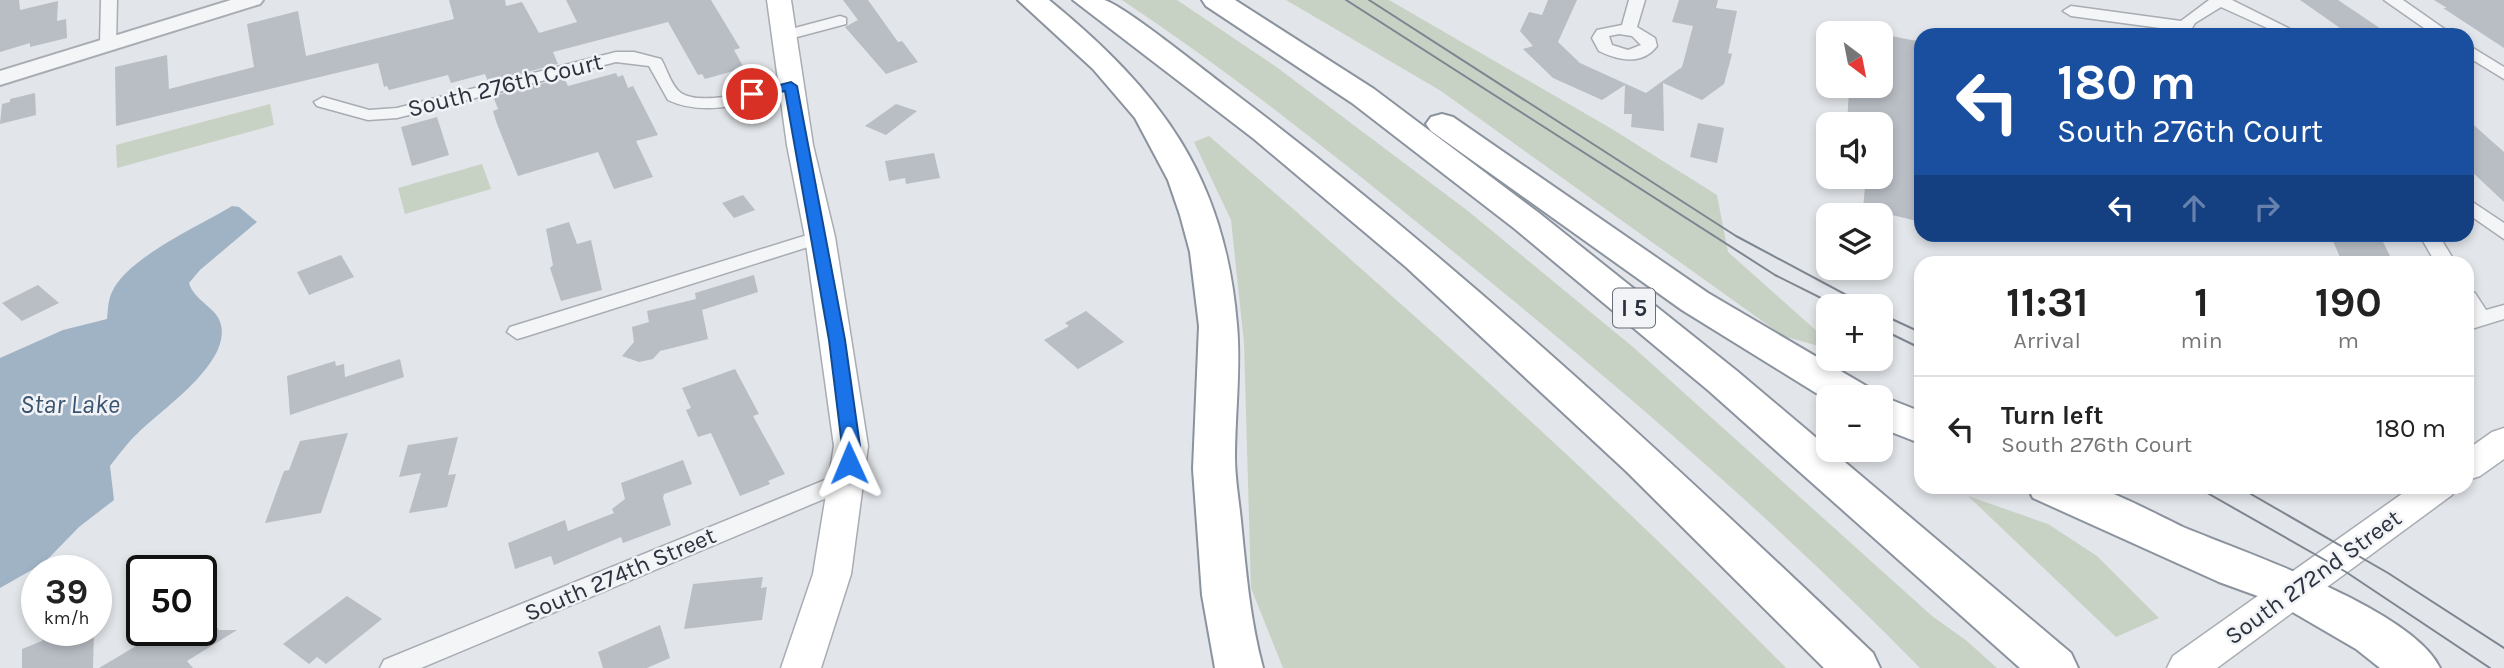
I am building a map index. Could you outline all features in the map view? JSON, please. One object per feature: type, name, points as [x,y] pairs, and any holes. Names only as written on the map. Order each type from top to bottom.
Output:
[{"type":"highway","points":[[1032,0],[1127,86],[1154,123],[1189,190],[1214,287],[1219,343],[1214,454],[1228,632],[1239,668]]},
{"type":"highway","points":[[1087,0],[1329,182],[1492,320],[1662,478],[1857,668]]},
{"type":"highway","name":"I 5","points":[[1216,0],[1363,96],[1527,221],[1723,381],[2042,657]]},
{"type":"highway","points":[[1246,0],[1430,116],[1693,302],[1776,355],[1832,385]]},
{"type":"highway","points":[[1893,416],[1914,425]]},
{"type":"highway","points":[[2066,494],[2235,569],[2293,590],[2373,635],[2416,668]]},
{"type":"main road","points":[[779,0],[782,36],[800,145],[820,237],[851,446],[832,574],[801,668]]},
{"type":"main road","points":[[2474,463],[2504,441]]},
{"type":"main road","name":"South 272nd Street","points":[[2187,668],[2429,494]]},
{"type":"street","points":[[108,45],[109,0]]},
{"type":"street","points":[[0,78],[253,0]]},
{"type":"street","points":[[1628,30],[1637,0]]},
{"type":"street","points":[[2184,28],[2198,12],[2219,0],[2281,28]]},
{"type":"street","points":[[2392,0],[2434,28]]},
{"type":"street","points":[[2071,11],[2170,28]]},
{"type":"street","points":[[782,36],[840,21]]},
{"type":"street","points":[[2474,54],[2504,74]]},
{"type":"street","name":"South 276th Court","points":[[323,102],[368,115],[397,113],[616,57],[634,57],[655,63],[672,95],[691,102],[715,102],[791,86]]},
{"type":"street","points":[[2474,210],[2504,233]]},
{"type":"street","points":[[517,332],[820,237]]},
{"type":"street","points":[[2474,321],[2504,312]]},
{"type":"street","name":"South 274th Street","points":[[393,668],[847,480]]},
{"type":"green space","points":[[1122,0],[1177,0],[1275,66],[1468,211],[1633,347],[1932,616],[1967,641],[1997,668],[1920,668],[1757,511],[1587,362],[1429,231],[1300,129]]},
{"type":"green space","points":[[1286,0],[1389,0],[1612,129],[1717,195],[1728,252],[1816,330],[1816,345],[1783,336],[1441,91]]},
{"type":"green space","points":[[270,104],[274,125],[117,168],[116,145]]},
{"type":"green space","points":[[1209,136],[1503,396],[1717,598],[1786,668],[1283,668],[1251,588],[1244,343],[1231,220],[1194,142]]},
{"type":"green space","points":[[482,164],[491,189],[405,214],[398,188]]},
{"type":"green space","points":[[1968,496],[2048,524],[2097,556],[2159,618],[2116,637]]},
{"type":"water","name":"Star Lake","points":[[232,206],[239,207],[257,222],[200,270],[189,283],[196,295],[219,319],[221,340],[215,355],[192,385],[134,437],[110,466],[114,500],[79,527],[52,555],[21,555],[21,576],[0,588],[0,358],[63,330],[107,319],[112,292],[120,279],[132,267],[165,244]]},
{"type":"building","points":[[0,0],[19,0],[20,10],[58,1],[57,21],[66,19],[67,38],[30,47],[30,43],[0,52]]},
{"type":"building","points":[[449,0],[505,0],[506,6],[522,2],[539,33],[577,22],[566,0],[711,0],[740,48],[734,50],[744,68],[705,79],[702,74],[698,75],[668,22],[553,52],[558,64],[488,82],[485,74],[451,83],[448,75],[389,90],[387,86],[384,87],[378,63],[116,126],[115,67],[167,55],[169,89],[254,67],[247,24],[298,11],[306,56],[454,19]]},
{"type":"building","points":[[843,0],[868,0],[898,42],[902,41],[918,62],[886,74],[845,27],[858,20]]},
{"type":"building","points":[[1548,0],[1577,0],[1558,42],[1580,63],[1646,93],[1682,67],[1693,26],[1672,22],[1679,0],[1718,0],[1716,8],[1737,11],[1728,53],[1732,54],[1724,84],[1702,100],[1663,83],[1664,131],[1631,127],[1632,114],[1624,114],[1625,85],[1602,100],[1553,78],[1523,49],[1533,46],[1520,31],[1529,12],[1542,15]]},
{"type":"building","points":[[2300,0],[2338,0],[2380,28],[2340,28]]},
{"type":"building","points":[[2434,0],[2504,0],[2504,48],[2443,8],[2447,8]]},
{"type":"building","points":[[1894,37],[1914,40],[1914,220],[1893,215],[1893,203],[1863,203],[1865,189],[1893,189],[1893,112],[1848,112],[1849,98],[1894,98]]},
{"type":"building","points":[[616,73],[618,77],[623,75],[628,88],[633,86],[658,135],[636,141],[653,177],[614,189],[598,152],[518,176],[497,124],[493,111],[498,109],[493,96],[564,78],[568,86]]},
{"type":"building","points":[[35,93],[36,115],[0,124],[2,104],[10,102],[10,99]]},
{"type":"building","points":[[896,104],[917,111],[886,135],[865,126]]},
{"type":"building","points":[[437,117],[449,155],[412,166],[401,127]]},
{"type":"building","points":[[1698,123],[1724,128],[1717,163],[1690,157]]},
{"type":"building","points":[[2474,125],[2504,152],[2504,202],[2474,174]]},
{"type":"building","points":[[934,153],[940,178],[906,184],[905,178],[889,181],[885,161]]},
{"type":"building","points":[[743,195],[755,210],[734,218],[722,203]]},
{"type":"building","points":[[569,222],[577,244],[591,240],[602,290],[561,301],[550,268],[553,265],[546,229]]},
{"type":"building","points":[[2333,242],[2383,242],[2390,256],[2339,256]]},
{"type":"building","points":[[341,255],[354,277],[309,295],[297,272]]},
{"type":"building","points":[[754,275],[758,292],[702,310],[708,339],[660,351],[653,359],[639,362],[622,356],[634,342],[632,327],[649,322],[647,311],[696,299],[695,293]]},
{"type":"building","points":[[38,285],[59,303],[22,321],[2,303]]},
{"type":"building","points":[[1086,311],[1124,342],[1078,369],[1044,340],[1069,326],[1065,323]]},
{"type":"building","points":[[400,359],[404,377],[290,415],[287,376],[335,361],[336,366],[344,364],[345,377]]},
{"type":"building","points":[[735,369],[759,414],[753,416],[785,474],[768,481],[770,484],[740,496],[711,433],[698,437],[686,410],[691,408],[682,388]]},
{"type":"building","points":[[348,433],[321,513],[265,523],[284,471],[289,470],[300,441]]},
{"type":"building","points":[[458,437],[448,475],[456,474],[447,507],[409,513],[421,473],[399,477],[408,445]]},
{"type":"building","points":[[683,460],[692,484],[664,494],[671,525],[623,543],[621,537],[554,565],[551,556],[515,569],[508,543],[565,520],[568,531],[614,513],[612,509],[625,499],[621,483]]},
{"type":"building","points":[[763,577],[761,588],[767,587],[762,620],[684,629],[693,584]]},
{"type":"building","points":[[347,596],[382,619],[326,664],[317,657],[309,664],[283,644]]},
{"type":"building","points":[[660,625],[670,658],[647,668],[603,668],[598,652]]},
{"type":"building","points":[[217,628],[219,630],[237,630],[217,642]]},
{"type":"building","points":[[30,646],[94,646],[93,668],[22,668],[22,649]]},
{"type":"building","points":[[136,646],[211,646],[187,661],[193,668],[99,668]]},
{"type":"tram line","points":[[1346,0],[1775,275],[1816,296]]},
{"type":"tram line","points":[[1369,0],[1736,236],[1845,294]]},
{"type":"tram line","points":[[1893,320],[1914,329]]},
{"type":"tram line","points":[[1893,335],[1914,345]]},
{"type":"tram line","points":[[2209,494],[2346,572],[2490,668]]},
{"type":"tram line","points":[[2251,494],[2388,573],[2504,648]]},
{"type":"route","points":[[752,94],[791,86],[837,340],[851,446],[849,463]]}]
